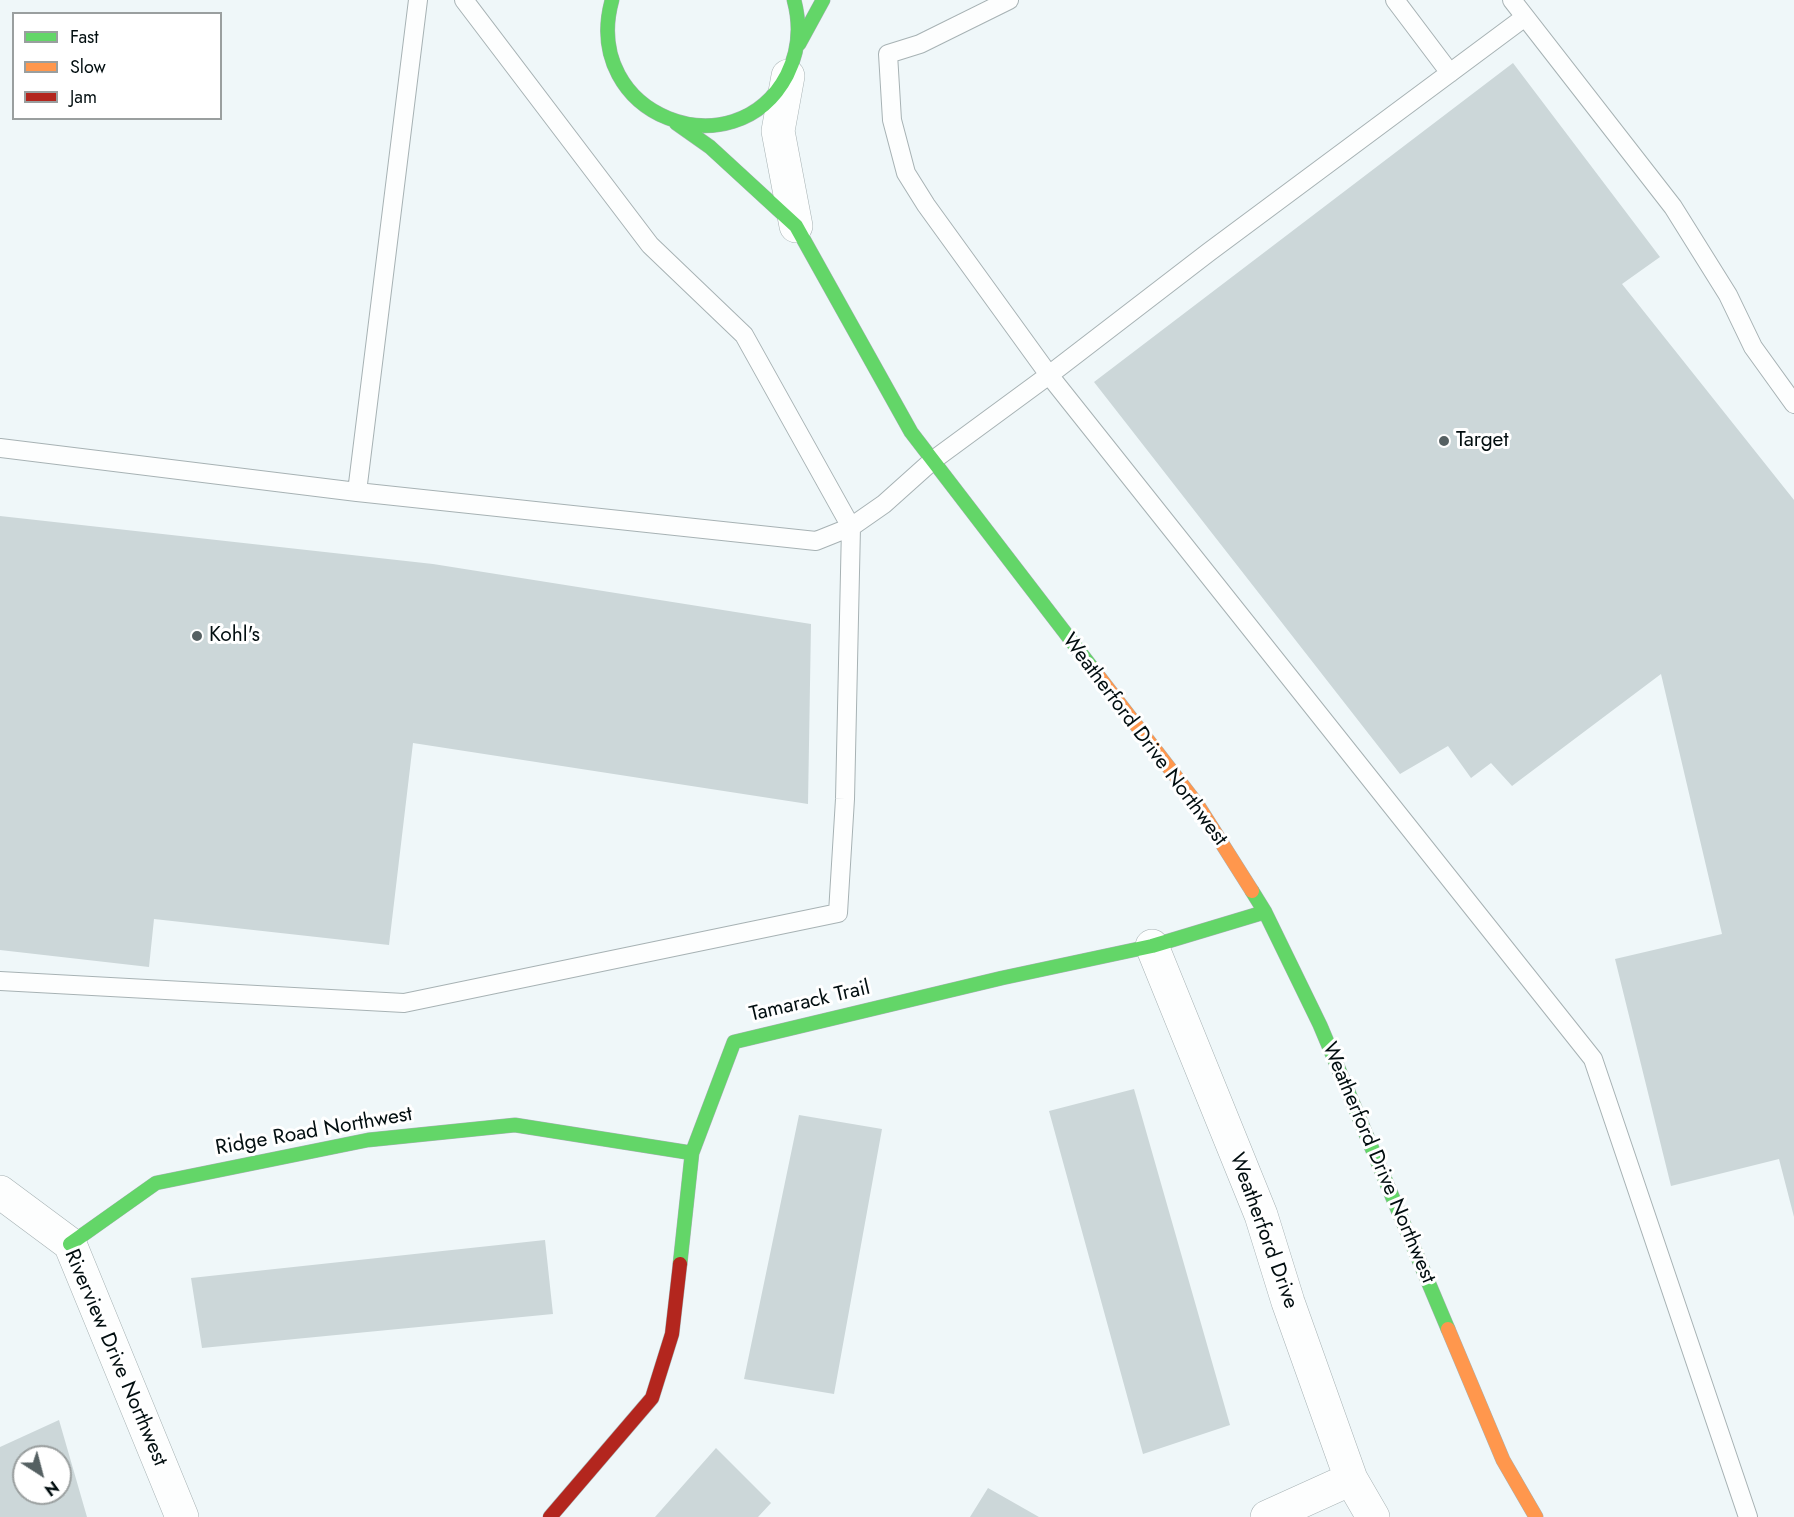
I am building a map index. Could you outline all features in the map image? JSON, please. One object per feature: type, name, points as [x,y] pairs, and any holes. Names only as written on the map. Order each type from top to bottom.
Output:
[{"type":"street","points":[[612,0],[606,24],[610,56],[624,85],[647,108],[676,123],[708,126],[740,119],[768,102],[788,76],[798,46],[823,0]]},
{"type":"street","points":[[794,0],[799,15],[798,46]]},
{"type":"street","points":[[597,8],[606,24]]},
{"type":"street","name":"Weatherford Drive Northwest","points":[[788,76],[778,131],[796,226]]},
{"type":"street","name":"Weatherford Drive Northwest","points":[[676,123],[710,147],[796,226],[911,432],[1197,804],[1265,912],[1320,1025],[1503,1460],[1536,1517]]},
{"type":"street","name":"Tamarack Trail","points":[[550,1517],[652,1398],[672,1334],[692,1153],[734,1042],[1002,978],[1152,946],[1265,912]]},
{"type":"street","name":"Weatherford Drive","points":[[1152,946],[1261,1215],[1288,1302],[1351,1479],[1373,1517]]},
{"type":"street","name":"Ridge Road Northwest","points":[[70,1244],[156,1183],[368,1140],[515,1125],[692,1153]]},
{"type":"street","name":"Riverview Drive Northwest","points":[[0,1192],[70,1244],[182,1517]]},
{"type":"street","points":[[1267,1517],[1351,1479]]},
{"type":"lane","points":[[357,492],[418,0]]},
{"type":"lane","points":[[0,981],[404,1003],[838,913],[845,799],[851,527],[744,335],[650,244],[464,0]]},
{"type":"lane","points":[[1009,0],[920,44],[888,54],[892,120],[906,173],[926,205],[1048,375],[1593,1059],[1748,1517]]},
{"type":"lane","points":[[1395,0],[1450,73]]},
{"type":"lane","points":[[1512,0],[1673,207],[1728,295],[1753,347],[1794,404]]},
{"type":"lane","points":[[0,447],[357,492],[816,541],[851,527],[884,504],[932,461],[1200,258],[1525,17]]},
{"type":"building","name":"Target","points":[[1513,63],[1660,257],[1622,284],[1794,500],[1794,1217],[1779,1159],[1671,1186],[1615,959],[1722,934],[1661,674],[1512,786],[1491,763],[1471,778],[1448,746],[1400,774],[1094,382]]},
{"type":"building","points":[[0,516],[433,564],[811,624],[808,804],[413,743],[389,945],[154,919],[149,967],[0,950]]},
{"type":"building","points":[[1134,1089],[1230,1425],[1143,1454],[1049,1111]]},
{"type":"building","points":[[799,1115],[882,1129],[834,1394],[744,1379]]},
{"type":"building","points":[[545,1240],[553,1314],[202,1348],[191,1278]]},
{"type":"building","points":[[59,1420],[66,1445],[12,1445],[12,1505],[72,1505],[72,1465],[87,1517],[0,1517],[0,1447]]},
{"type":"building","points":[[716,1448],[771,1503],[758,1517],[655,1517]]},
{"type":"building","points":[[988,1488],[1039,1517],[970,1517]]},
{"type":"traffic: fast","points":[[612,0],[608,41],[619,75],[640,101],[668,118],[700,125],[733,121],[763,105],[787,75],[798,38],[798,19],[794,0]]},
{"type":"traffic: fast","points":[[799,44],[823,0]]},
{"type":"traffic: fast","points":[[676,123],[710,147],[796,226],[911,432],[1093,669]]},
{"type":"traffic: fast","points":[[1252,891],[1265,912],[1320,1025],[1448,1329]]},
{"type":"traffic: fast","points":[[680,1264],[692,1153],[734,1042],[1002,978],[1152,946],[1265,912]]},
{"type":"traffic: fast","points":[[70,1244],[156,1183],[368,1140],[515,1125],[692,1153]]},
{"type":"traffic: slow","points":[[1093,669],[1197,804],[1252,891]]},
{"type":"traffic: slow","points":[[1448,1329],[1503,1460],[1536,1517]]},
{"type":"traffic: jam","points":[[550,1517],[652,1398],[672,1334],[680,1264]]},
{"type":"place","name":"Target","points":[[1444,441]]},
{"type":"place","name":"Kohl's","points":[[197,636]]}]
